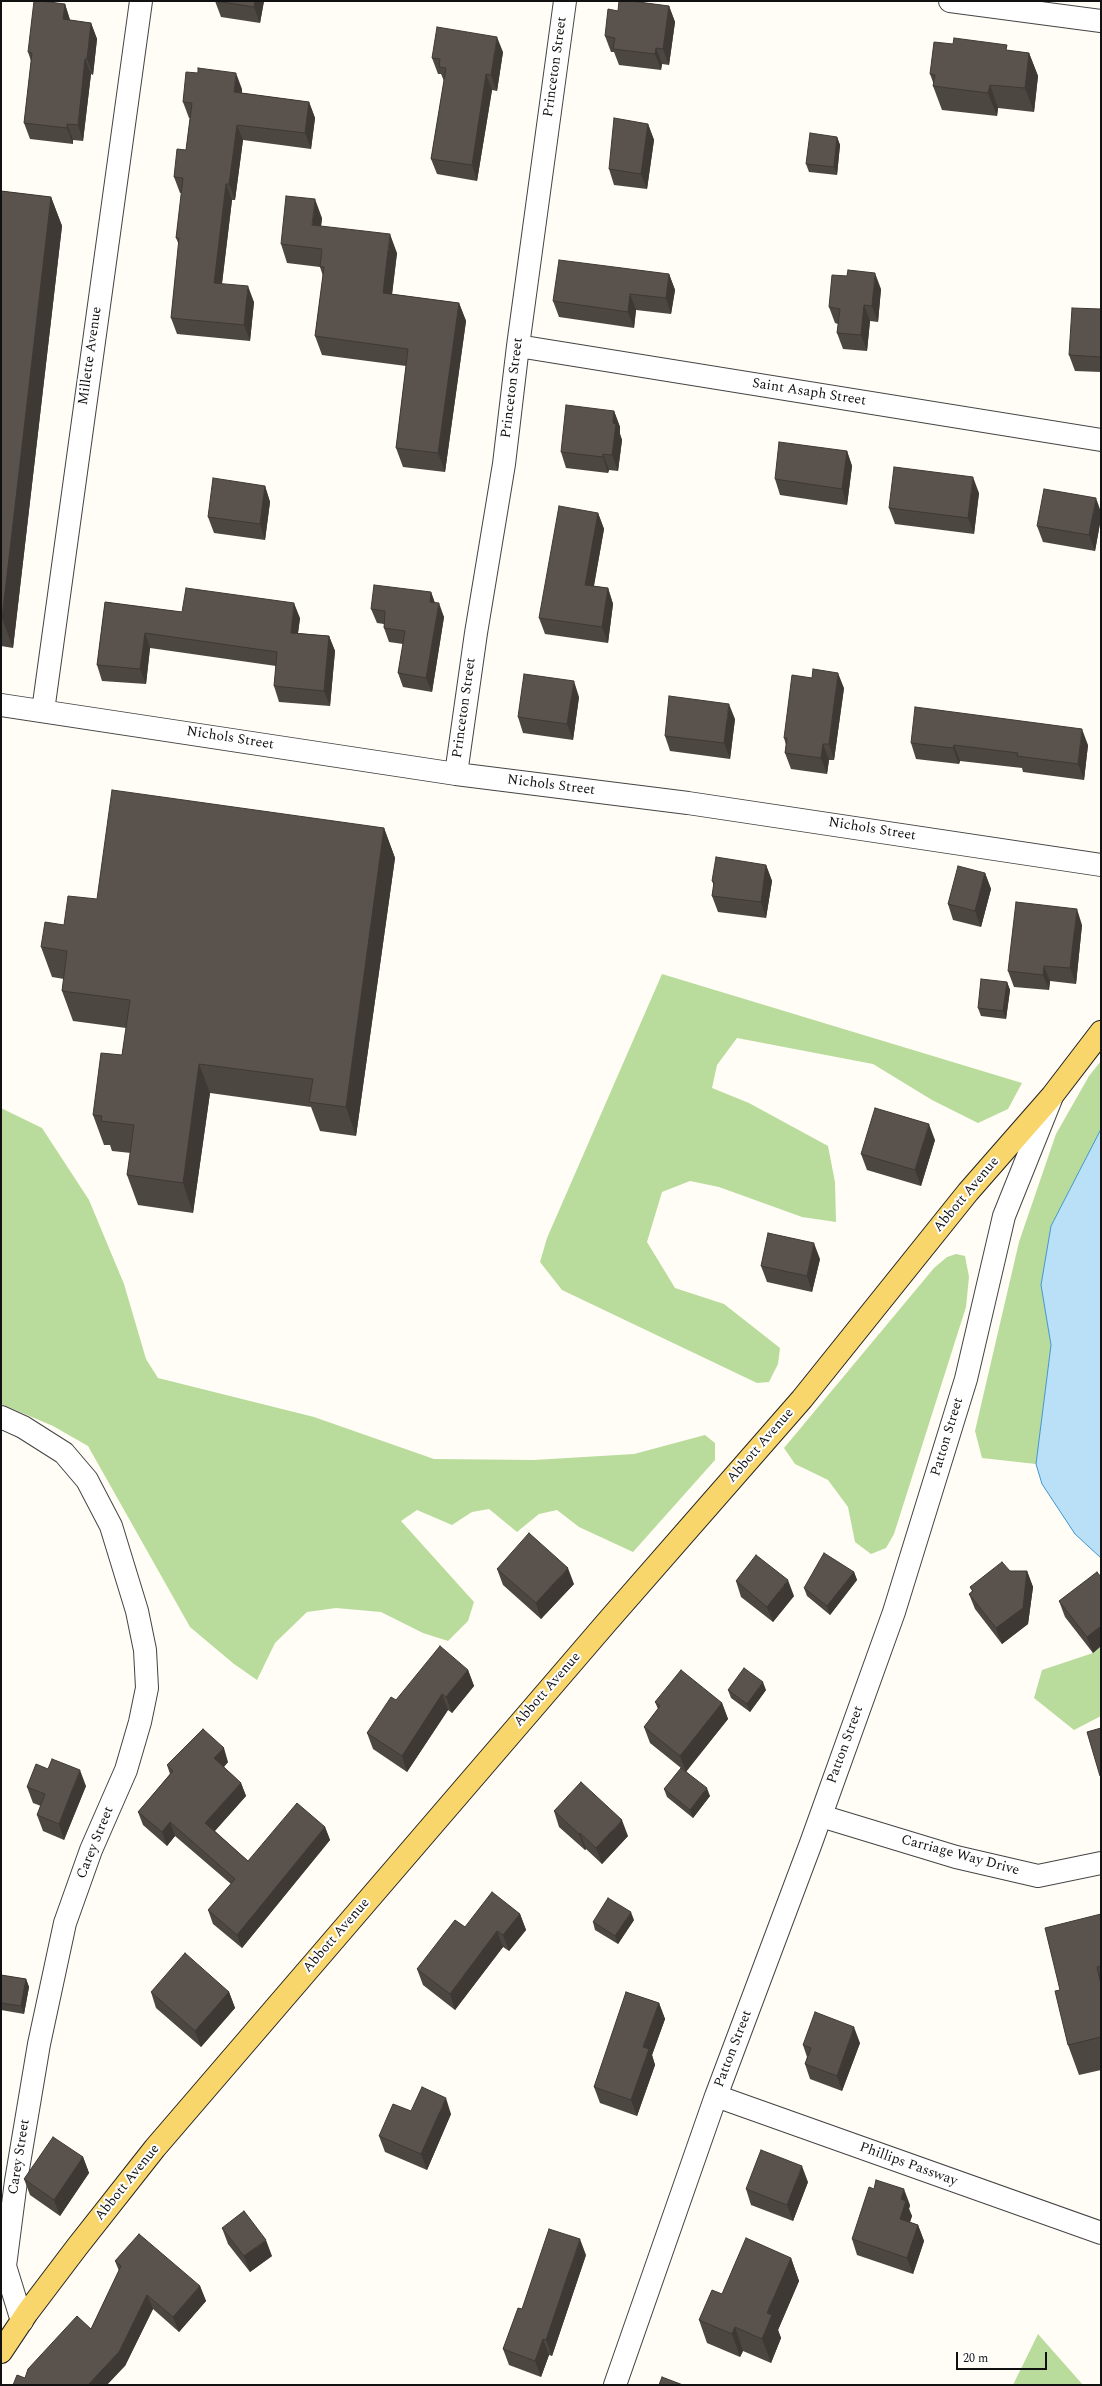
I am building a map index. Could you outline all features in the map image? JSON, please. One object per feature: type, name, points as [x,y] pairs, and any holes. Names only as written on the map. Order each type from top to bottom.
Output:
[{"type":"main road","name":"Abbott Avenue","points":[[1,2352],[22,2321],[155,2148],[607,1622],[802,1399],[968,1192],[1052,1096],[1101,1032]]},
{"type":"street","name":"Millette Avenue","points":[[42,711],[141,1]]},
{"type":"street","name":"Princeton Street","points":[[456,774],[476,633],[504,464],[518,346],[565,1]]},
{"type":"street","points":[[950,1],[1101,21]]},
{"type":"street","name":"Saint Asaph Street","points":[[518,346],[1101,440]]},
{"type":"street","name":"Nichols Street","points":[[1,705],[456,774],[688,803],[1101,865]]},
{"type":"street","name":"Patton Street","points":[[615,2385],[716,2096],[821,1816],[894,1612],[966,1379],[1004,1216],[1052,1096]]},
{"type":"street","name":"Carey Street","points":[[1,1417],[22,1427],[64,1453],[87,1480],[111,1526],[138,1611],[145,1650],[147,1688],[140,1722],[126,1770],[91,1850],[65,1923],[39,2044],[16,2181],[5,2266],[22,2321]]},
{"type":"street","name":"Carriage Way Drive","points":[[821,1816],[956,1857],[1038,1876],[1101,1863]]},
{"type":"street","name":"Phillips Passway","points":[[716,2096],[1101,2234]]},
{"type":"green space","points":[[662,974],[1022,1083],[1008,1109],[978,1123],[932,1100],[873,1064],[737,1038],[717,1065],[712,1088],[749,1103],[828,1146],[835,1182],[836,1222],[802,1217],[719,1187],[690,1181],[662,1192],[647,1242],[675,1288],[724,1304],[780,1348],[778,1364],[769,1382],[757,1383],[562,1290],[540,1262],[547,1238]]},
{"type":"green space","points":[[1101,1061],[1101,1129],[1051,1226],[1041,1285],[1051,1345],[1036,1464],[982,1458],[975,1431],[1019,1242],[1056,1134],[1089,1076]]},
{"type":"green space","points":[[1,1108],[42,1128],[89,1200],[124,1284],[146,1359],[158,1378],[314,1417],[434,1459],[534,1460],[634,1454],[705,1435],[715,1443],[715,1460],[633,1552],[579,1527],[557,1510],[539,1514],[517,1532],[489,1509],[472,1512],[452,1525],[417,1510],[401,1521],[474,1602],[468,1621],[448,1641],[423,1633],[381,1612],[336,1608],[307,1612],[275,1643],[257,1680],[234,1664],[190,1627],[88,1446],[53,1426],[1,1404]]},
{"type":"green space","points":[[956,1254],[965,1256],[969,1277],[966,1307],[894,1534],[886,1548],[871,1554],[855,1542],[848,1507],[828,1480],[795,1464],[784,1448],[934,1268],[947,1257]]},
{"type":"green space","points":[[1101,1646],[1101,1716],[1074,1730],[1034,1698],[1042,1670],[1093,1653]]},
{"type":"green space","points":[[1038,2334],[1083,2385],[1013,2385]]},
{"type":"water","points":[[1101,1129],[1101,1558],[1075,1534],[1042,1484],[1036,1464],[1051,1345],[1041,1285],[1051,1226]]},
{"type":"building","points":[[34,1],[65,4],[63,19],[91,23],[87,59],[85,59],[78,125],[67,124],[67,128],[24,123],[32,53],[28,52]]},
{"type":"building","points":[[215,1],[255,1],[254,7]]},
{"type":"building","points":[[619,1],[669,6],[663,49],[656,48],[655,54],[613,49],[615,38],[605,36],[608,9],[618,11]]},
{"type":"building","points":[[437,27],[497,37],[491,75],[486,74],[472,165],[431,159],[446,68],[439,67],[440,59],[432,58]]},
{"type":"building","points":[[954,38],[1007,45],[1006,50],[1029,53],[1025,88],[990,85],[988,93],[933,86],[935,75],[930,74],[934,42],[953,44]]},
{"type":"building","points":[[198,68],[236,73],[234,92],[309,102],[305,133],[237,125],[229,184],[226,184],[214,283],[248,286],[244,325],[171,318],[179,238],[176,238],[183,178],[174,177],[177,149],[186,150],[192,103],[183,102],[186,72],[198,73]]},
{"type":"building","points":[[614,118],[648,124],[641,174],[609,169]]},
{"type":"building","points":[[810,133],[837,137],[834,167],[806,164]]},
{"type":"building","points":[[1,191],[51,197],[2,618],[1,618]]},
{"type":"building","points":[[286,196],[315,199],[312,225],[390,234],[383,293],[459,303],[438,453],[396,448],[408,349],[315,336],[324,267],[320,267],[322,249],[281,244]]},
{"type":"building","points":[[559,260],[669,274],[666,298],[630,294],[628,312],[553,301]]},
{"type":"building","points":[[848,270],[875,273],[872,306],[864,305],[861,335],[837,333],[840,309],[829,307],[832,275],[847,276]]},
{"type":"building","points":[[1072,308],[1101,309],[1101,357],[1069,355]]},
{"type":"building","points":[[566,405],[614,411],[613,423],[616,424],[612,455],[603,454],[603,457],[561,452]]},
{"type":"building","points":[[779,442],[847,451],[842,489],[775,479]]},
{"type":"building","points":[[894,467],[973,477],[968,518],[889,508]]},
{"type":"building","points":[[213,478],[265,486],[260,524],[208,517]]},
{"type":"building","points":[[1044,489],[1096,498],[1089,535],[1037,526]]},
{"type":"building","points":[[559,506],[598,513],[585,585],[608,588],[602,627],[539,618]]},
{"type":"building","points":[[374,585],[431,592],[430,602],[439,603],[426,678],[398,673],[405,631],[384,628],[385,611],[371,609]]},
{"type":"building","points":[[186,588],[294,603],[291,633],[329,636],[324,691],[274,686],[277,652],[145,633],[140,669],[97,665],[105,602],[182,612]]},
{"type":"building","points":[[813,669],[838,673],[829,744],[823,744],[821,758],[785,753],[787,738],[784,738],[792,675],[812,678]]},
{"type":"building","points":[[524,674],[574,681],[567,724],[518,717]]},
{"type":"building","points":[[669,696],[729,704],[724,743],[665,736]]},
{"type":"building","points":[[915,707],[1082,729],[1078,764],[1017,756],[1018,753],[954,745],[953,748],[911,743]]},
{"type":"building","points":[[112,790],[384,828],[346,1107],[309,1102],[313,1079],[199,1064],[183,1183],[127,1175],[134,1125],[101,1121],[102,1116],[93,1115],[101,1053],[122,1055],[130,1000],[62,991],[67,951],[41,947],[45,922],[64,925],[68,896],[97,899]]},
{"type":"building","points":[[716,857],[766,865],[761,902],[712,896],[714,882],[712,881]]},
{"type":"building","points":[[958,866],[985,873],[975,911],[948,904]]},
{"type":"building","points":[[1016,902],[1077,909],[1070,968],[1044,966],[1043,975],[1008,971]]},
{"type":"building","points":[[981,979],[1007,982],[1003,1011],[978,1008]]},
{"type":"building","points":[[875,1108],[929,1124],[915,1170],[861,1154]]},
{"type":"building","points":[[768,1233],[814,1243],[807,1276],[761,1266]]},
{"type":"building","points":[[529,1533],[568,1568],[536,1603],[497,1569]]},
{"type":"building","points":[[824,1553],[854,1572],[827,1606],[804,1588]]},
{"type":"building","points":[[756,1555],[788,1580],[767,1607],[736,1581]]},
{"type":"building","points":[[1002,1562],[1010,1571],[1027,1571],[1023,1608],[996,1628],[969,1594],[973,1591],[970,1587]]},
{"type":"building","points":[[1097,1572],[1101,1577],[1101,1626],[1087,1637],[1059,1601]]},
{"type":"building","points":[[440,1646],[468,1670],[446,1697],[442,1694],[402,1756],[367,1733],[391,1697],[396,1700]]},
{"type":"building","points":[[744,1668],[763,1682],[747,1704],[728,1690]]},
{"type":"building","points":[[681,1670],[722,1703],[680,1756],[644,1727],[660,1706],[655,1702]]},
{"type":"building","points":[[1101,1728],[1101,1776],[1100,1776],[1087,1732]]},
{"type":"building","points":[[203,1729],[224,1748],[214,1758],[241,1783],[205,1823],[248,1861],[297,1803],[325,1827],[237,1935],[208,1910],[235,1879],[170,1822],[162,1832],[138,1812],[173,1771],[167,1765]]},
{"type":"building","points":[[52,1759],[80,1770],[59,1824],[37,1815],[45,1794],[27,1787],[36,1764],[48,1769]]},
{"type":"building","points":[[681,1768],[707,1788],[690,1810],[664,1789]]},
{"type":"building","points":[[581,1782],[622,1820],[596,1848],[554,1811]]},
{"type":"building","points":[[492,1892],[520,1914],[503,1935],[497,1931],[450,1994],[417,1969],[455,1920],[465,1927]]},
{"type":"building","points":[[608,1898],[631,1912],[615,1936],[593,1922]]},
{"type":"building","points":[[1101,1914],[1101,1966],[1097,1967],[1101,1984],[1101,2037],[1068,2045],[1055,1991],[1060,1990],[1045,1928]]},
{"type":"building","points":[[185,1953],[229,1992],[195,2031],[151,1992]]},
{"type":"building","points":[[1,1975],[26,1979],[21,2006],[1,2003]]},
{"type":"building","points":[[626,1992],[659,2003],[643,2047],[649,2049],[631,2100],[594,2087]]},
{"type":"building","points":[[815,2012],[854,2027],[837,2076],[805,2064],[811,2048],[803,2045]]},
{"type":"building","points":[[422,2087],[446,2098],[421,2154],[379,2136],[393,2104],[411,2111]]},
{"type":"building","points":[[53,2137],[83,2157],[54,2200],[24,2179]]},
{"type":"building","points":[[761,2150],[802,2166],[787,2205],[746,2189]]},
{"type":"building","points":[[876,2180],[904,2189],[901,2199],[906,2201],[900,2219],[918,2225],[907,2258],[852,2239],[869,2187],[874,2189]]},
{"type":"building","points":[[244,2211],[266,2240],[244,2256],[222,2228]]},
{"type":"building","points":[[549,2229],[580,2239],[546,2340],[543,2339],[535,2361],[503,2349],[518,2308],[522,2309]]},
{"type":"building","points":[[139,2234],[200,2286],[173,2317],[147,2295],[119,2352],[88,2385],[13,2385],[17,2375],[25,2378],[28,2369],[77,2316],[91,2329],[121,2266],[115,2261]]},
{"type":"building","points":[[746,2238],[791,2258],[767,2313],[772,2315],[762,2339],[735,2327],[732,2334],[699,2320],[712,2290],[722,2294]]},
{"type":"building","points":[[662,2377],[683,2385],[659,2385]]}]
